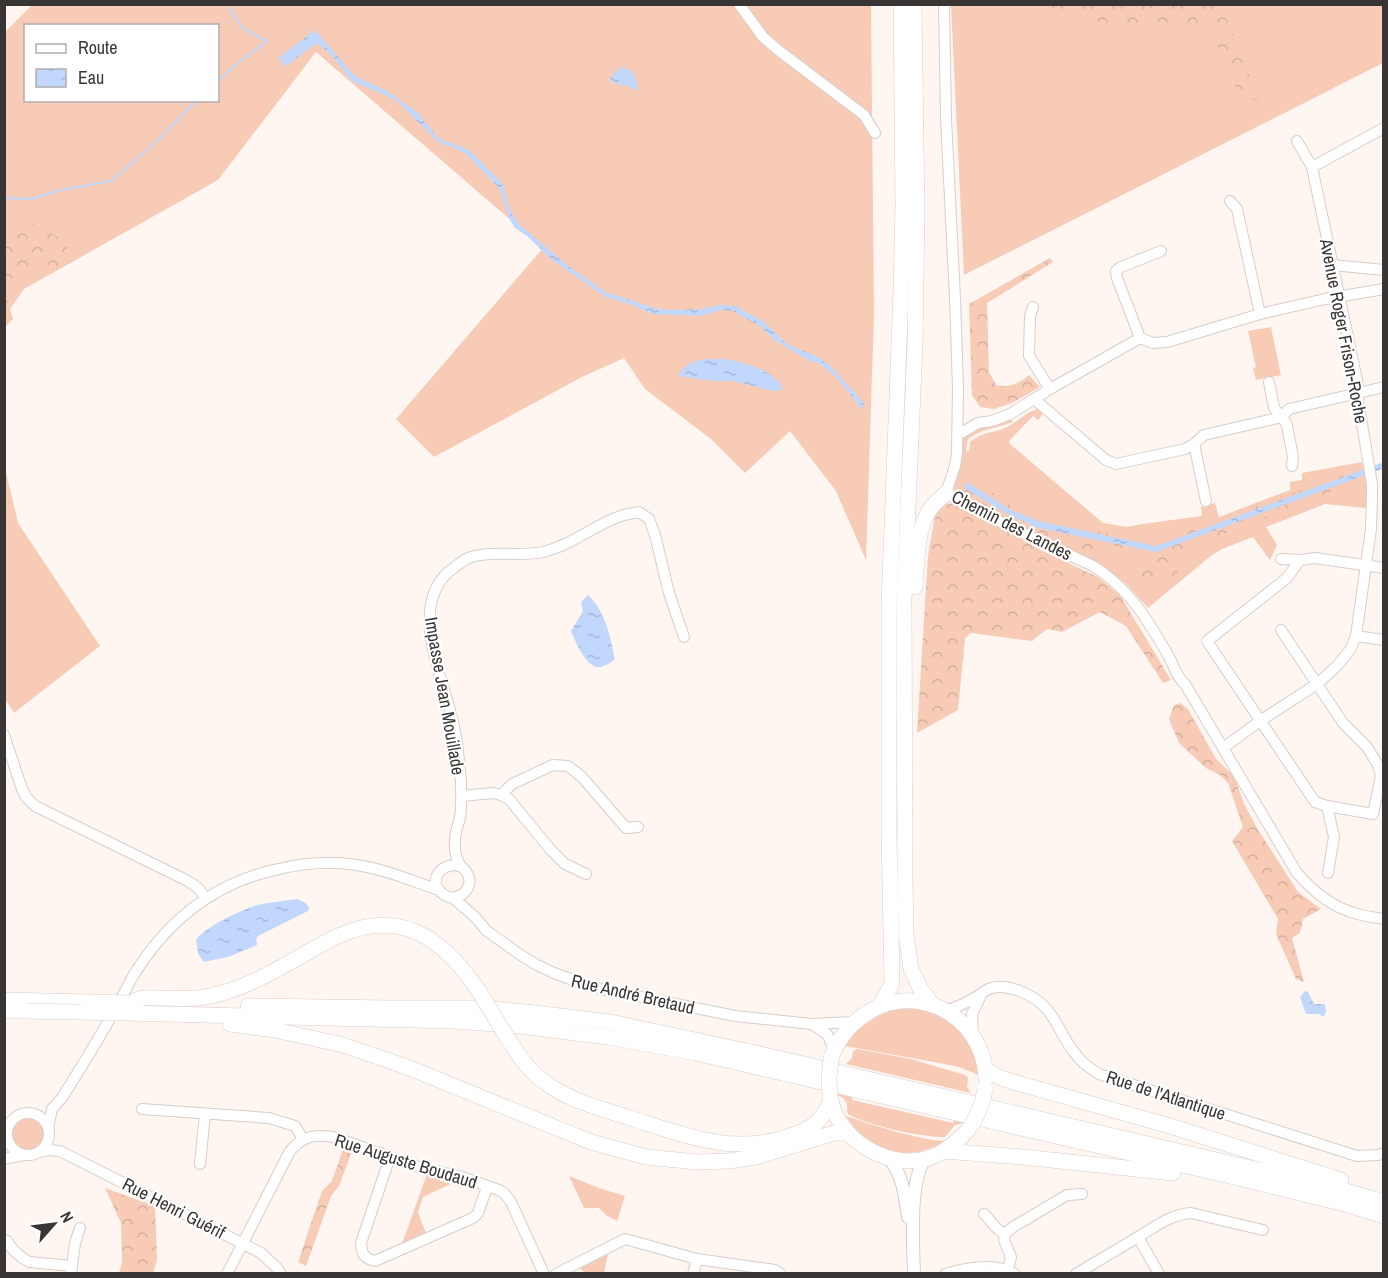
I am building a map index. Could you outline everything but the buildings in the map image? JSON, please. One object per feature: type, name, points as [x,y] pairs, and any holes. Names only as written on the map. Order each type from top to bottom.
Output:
[{"type":"highway","points":[[879,1006],[892,982],[888,645],[901,291],[903,132],[901,4]]},
{"type":"highway","points":[[914,4],[917,155],[916,303],[904,639],[906,934],[914,978],[926,997],[955,1016],[973,1035],[980,1048],[986,1070],[985,1090],[980,1111],[968,1130],[943,1152],[925,1159],[905,1161],[867,1148],[848,1133],[831,1099],[829,1078],[833,1053],[840,1038],[855,1022],[879,1006],[888,1003],[906,1001],[940,1008]]},
{"type":"highway","points":[[904,639],[912,624],[917,558],[923,524],[934,503],[946,493]]},
{"type":"highway","points":[[126,1012],[140,998],[197,998],[248,984],[338,936],[367,927],[387,925],[406,928],[435,942],[460,964],[524,1062],[546,1084],[562,1093],[609,1111],[692,1137],[740,1145],[783,1139],[803,1131],[821,1118],[831,1099]]},
{"type":"highway","points":[[4,1000],[88,1002],[126,1012],[275,1030],[344,1045],[407,1067],[591,1142],[646,1157],[698,1162],[729,1161],[756,1157],[834,1133],[848,1133]]},
{"type":"highway","points":[[126,1012],[480,1008],[610,1022],[756,1053],[1332,1187],[1383,1202]]},
{"type":"highway","points":[[4,1011],[126,1012],[454,1022],[521,1026],[608,1037],[696,1053],[965,1115],[1324,1199],[1383,1216]]},
{"type":"highway","points":[[986,1070],[1001,1078],[1170,1126],[1383,1195]]},
{"type":"highway","points":[[943,1152],[1023,1157],[1163,1171],[1256,1189],[1383,1221]]},
{"type":"main road","points":[[888,1157],[901,1178],[913,1247]]},
{"type":"main road","points":[[914,1274],[916,1183],[925,1159]]},
{"type":"street","points":[[739,4],[763,37],[864,115],[875,133]]},
{"type":"street","name":"Chemin des Landes","points":[[945,4],[946,119],[956,298],[958,417],[955,466],[946,493],[1092,566],[1116,582],[1140,609],[1297,873],[1312,889],[1351,913],[1383,919]]},
{"type":"street","points":[[1312,167],[1383,128]]},
{"type":"street","name":"Avenue Roger Frison-Roche","points":[[1223,748],[1317,684],[1345,658],[1356,636],[1371,529],[1372,484],[1357,380],[1312,167],[1297,141]]},
{"type":"street","points":[[1230,201],[1237,209],[1260,314]]},
{"type":"street","points":[[1161,250],[1116,271],[1140,338],[1153,343],[1167,342],[1260,314],[1339,296],[1383,289]]},
{"type":"street","points":[[1332,265],[1383,270]]},
{"type":"street","points":[[1033,307],[1030,316],[1029,356],[1050,389]]},
{"type":"street","points":[[958,432],[963,432],[978,423],[992,421],[1010,414],[1140,338]]},
{"type":"street","points":[[1269,382],[1274,408],[1287,425],[1293,457],[1292,466]]},
{"type":"street","points":[[1034,399],[1106,460],[1116,464],[1185,448],[1204,435],[1282,417],[1288,409],[1383,387]]},
{"type":"street","points":[[958,417],[978,423]]},
{"type":"street","points":[[1194,444],[1206,501]]},
{"type":"street","name":"Impasse Jean Mouillade","points":[[455,841],[462,796],[455,734],[430,628],[432,597],[437,583],[447,573],[468,558],[545,551],[569,543],[623,515],[639,512],[649,519],[655,535],[669,593],[684,637]]},
{"type":"street","points":[[1371,529],[1383,530]]},
{"type":"street","points":[[1281,560],[1315,558],[1383,568]]},
{"type":"street","points":[[1281,630],[1343,723],[1367,747],[1378,765],[1381,776],[1378,815],[1316,802],[1207,641],[1287,578],[1300,560]]},
{"type":"street","points":[[1356,636],[1383,640]]},
{"type":"street","points":[[4,735],[22,789],[35,806],[186,880],[197,887],[206,898]]},
{"type":"street","points":[[501,795],[512,783],[553,765],[568,766],[582,777],[626,828],[638,827]]},
{"type":"street","points":[[462,796],[493,793],[509,800],[565,864],[586,874]]},
{"type":"street","points":[[1327,806],[1334,837],[1328,873]]},
{"type":"street","points":[[4,1159],[39,1152],[46,1144],[52,1109],[62,1098],[134,976],[167,931],[206,898],[247,878],[269,871],[316,863],[356,865],[379,870],[439,890],[445,896],[453,898],[461,896],[469,886],[469,877],[461,867],[455,841]]},
{"type":"street","points":[[439,890],[436,880],[455,841]]},
{"type":"street","points":[[416,883],[429,879],[449,865],[461,867]]},
{"type":"street","points":[[467,890],[474,916]]},
{"type":"street","name":"Rue André Bretaud","points":[[453,898],[487,931],[537,966],[592,987],[735,1016],[812,1024],[855,1022]]},
{"type":"street","name":"Rue de l'Atlantique","points":[[940,1008],[961,1005],[992,988],[1008,988],[1027,994],[1051,1013],[1077,1056],[1100,1074],[1357,1156],[1383,1153]]},
{"type":"street","points":[[973,1035],[972,1014],[982,993]]},
{"type":"street","points":[[812,1024],[827,1034],[833,1053]]},
{"type":"street","points":[[24,1155],[12,1149],[5,1141],[9,1124],[13,1118],[25,1113],[52,1109]]},
{"type":"street","points":[[142,1109],[269,1118],[295,1126],[303,1139],[290,1151],[227,1274]]},
{"type":"street","points":[[32,1113],[42,1118],[60,1151]]},
{"type":"street","points":[[200,1164],[205,1114]]},
{"type":"street","name":"Rue Auguste Boudaud","points":[[303,1139],[319,1135],[333,1137],[419,1167],[459,1176],[499,1190],[511,1202],[544,1274]]},
{"type":"street","name":"Rue Henri Guérif","points":[[39,1152],[60,1151],[261,1253],[281,1274]]},
{"type":"street","points":[[390,1157],[361,1242],[362,1253],[367,1260],[375,1262],[473,1218],[478,1213],[487,1186]]},
{"type":"street","points":[[945,1274],[963,1269],[998,1267],[1012,1271],[1011,1257],[1004,1240],[1005,1234],[1067,1195],[1082,1194]]},
{"type":"street","points":[[1076,1274],[1173,1216],[1182,1213],[1191,1213],[1263,1230]]},
{"type":"street","points":[[984,1214],[997,1230],[1005,1234]]},
{"type":"street","points":[[4,1240],[29,1262],[72,1270],[75,1244],[80,1228]]},
{"type":"street","points":[[1138,1237],[1159,1274]]},
{"type":"street","points":[[556,1274],[625,1239],[697,1259],[775,1270],[781,1274]]},
{"type":"street","points":[[693,1274],[697,1259]]},
{"type":"green space","points":[[32,5],[871,5],[874,314],[866,560],[836,491],[790,431],[745,473],[711,439],[645,389],[624,358],[582,377],[434,457],[396,419],[543,248],[316,52],[218,180],[24,289],[5,316],[5,32]]},
{"type":"green space","points":[[951,5],[1383,5],[1383,63],[964,275]]},
{"type":"green space","points":[[1039,5],[1231,5],[1234,44],[1265,107],[1233,85],[1210,27],[1104,23]]},
{"type":"green space","points":[[23,220],[45,229],[66,243],[71,263],[10,279],[5,293],[5,230],[11,231]]},
{"type":"green space","points":[[1050,258],[1053,262],[987,303],[989,372],[996,385],[1014,385],[1029,375],[1040,387],[1012,403],[994,409],[980,407],[972,395],[969,304]]},
{"type":"green space","points":[[5,293],[13,319],[5,327]]},
{"type":"green space","points":[[1271,327],[1281,375],[1256,380],[1253,368],[1256,367],[1248,331]]},
{"type":"green space","points":[[1037,409],[1043,414],[1038,420],[1033,416],[1009,441],[1010,444],[1103,523],[1127,527],[1202,516],[1201,507],[1215,503],[1219,517],[1290,490],[1290,482],[1302,480],[1302,473],[1362,462],[1367,489],[1366,508],[1325,504],[1266,527],[1277,545],[1270,560],[1253,537],[1222,549],[1148,608],[1125,583],[1103,568],[956,493],[953,486],[963,439],[970,431],[1010,418],[1013,422],[984,431],[968,439],[966,451],[969,451],[970,442],[975,438],[1007,427]]},
{"type":"green space","points":[[4,464],[18,523],[100,646],[14,713],[4,697]]},
{"type":"green space","points":[[964,468],[974,480],[1012,506],[1043,521],[1155,543],[1355,470],[1362,479],[1353,489],[1335,490],[1183,549],[1185,560],[1175,576],[1151,590],[1137,578],[1135,565],[1147,562],[1147,558],[1104,544],[1083,554],[1023,527],[964,496],[958,486]]},
{"type":"green space","points":[[954,503],[1041,550],[1098,577],[1120,595],[1171,680],[1163,683],[1126,626],[1100,612],[1062,632],[1047,629],[1032,641],[971,633],[965,638],[958,710],[917,733],[928,556],[935,515],[943,504]]},
{"type":"green space","points":[[1180,703],[1188,709],[1216,759],[1234,776],[1244,804],[1257,828],[1298,892],[1321,909],[1303,919],[1300,933],[1292,938],[1304,982],[1296,979],[1276,934],[1278,919],[1232,841],[1243,827],[1228,783],[1220,775],[1206,768],[1179,743],[1169,719],[1174,705]]},
{"type":"green space","points":[[898,1008],[919,1009],[948,1020],[968,1040],[977,1059],[979,1075],[959,1067],[845,1046],[868,1022]]},
{"type":"green space","points":[[857,1049],[911,1059],[965,1075],[968,1078],[967,1087],[971,1093],[846,1064],[852,1058],[853,1051]]},
{"type":"green space","points":[[837,1093],[852,1097],[852,1100],[953,1123],[954,1120],[965,1123],[955,1125],[945,1137],[896,1130],[849,1115],[846,1101]]},
{"type":"green space","points":[[846,1116],[914,1136],[940,1141],[947,1140],[918,1152],[891,1151],[867,1139]]},
{"type":"green space","points":[[28,1118],[39,1123],[44,1134],[39,1145],[28,1150],[17,1145],[12,1134],[17,1123]]},
{"type":"green space","points":[[343,1149],[352,1151],[339,1186],[331,1196],[306,1266],[298,1262],[322,1191],[332,1181]]},
{"type":"green space","points":[[427,1174],[453,1183],[423,1197],[418,1213],[426,1233],[402,1244]]},
{"type":"green space","points":[[569,1176],[625,1196],[617,1221],[599,1208],[584,1208]]},
{"type":"green space","points":[[105,1188],[155,1206],[157,1260],[153,1273],[119,1273],[122,1263],[121,1223]]},
{"type":"green space","points":[[608,1254],[604,1273],[585,1273],[580,1268]]},
{"type":"water","points":[[315,30],[352,73],[387,91],[418,113],[439,139],[469,150],[503,184],[507,202],[520,225],[567,265],[607,293],[653,308],[673,310],[701,309],[719,305],[737,306],[763,321],[787,344],[820,358],[831,367],[864,403],[862,410],[839,381],[825,368],[774,340],[760,326],[733,311],[720,310],[701,316],[653,314],[606,297],[552,260],[515,228],[509,218],[499,188],[467,155],[438,142],[398,102],[356,83],[317,43],[286,66],[278,58]]},
{"type":"water","points":[[621,67],[632,71],[638,89],[634,90],[626,85],[610,81],[610,78]]},
{"type":"water","points":[[727,359],[750,365],[771,375],[782,386],[781,390],[773,391],[733,381],[712,381],[678,376],[692,362]]},
{"type":"water","points":[[1383,463],[1383,469],[1156,552],[1038,528],[1007,514],[964,488],[967,482],[1009,509],[1038,521],[1156,546]]},
{"type":"water","points":[[588,595],[603,617],[615,659],[602,667],[588,662],[571,631],[583,611],[581,602]]},
{"type":"water","points":[[297,899],[306,903],[308,911],[258,936],[257,945],[228,957],[204,962],[198,954],[196,940],[224,919],[258,905]]},
{"type":"water","points":[[1305,991],[1308,992],[1314,1004],[1325,1004],[1324,1017],[1319,1014],[1306,1014],[1300,997]]},
{"type":"waterway","points":[[219,80],[267,41],[243,28],[228,4]]},
{"type":"waterway","points":[[4,198],[32,199],[57,191],[111,181],[151,147],[195,102]]}]
